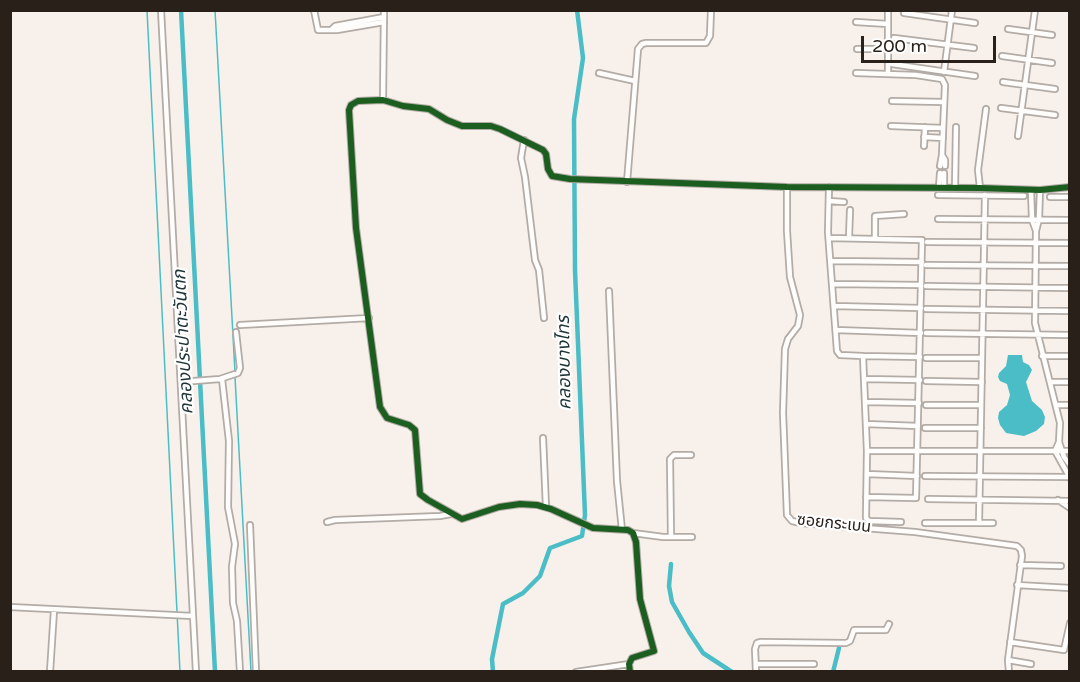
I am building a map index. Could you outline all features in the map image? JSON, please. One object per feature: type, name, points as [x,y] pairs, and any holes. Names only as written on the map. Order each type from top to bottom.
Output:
[{"type":"street","points":[[161,10],[184,381],[196,672]]},
{"type":"street","points":[[314,10],[318,30],[331,30],[335,26],[384,20]]},
{"type":"street","points":[[383,99],[384,10]]},
{"type":"street","points":[[627,182],[634,81],[639,46],[646,43],[706,43],[710,36],[711,10]]},
{"type":"street","points":[[888,10],[888,75]]},
{"type":"street","points":[[944,72],[952,10]]},
{"type":"street","points":[[1018,136],[1035,10]]},
{"type":"street","points":[[904,13],[975,23]]},
{"type":"street","points":[[856,22],[888,24]]},
{"type":"street","points":[[1008,29],[1052,35]]},
{"type":"street","points":[[894,38],[974,48]]},
{"type":"street","points":[[857,49],[888,49]]},
{"type":"street","points":[[1002,56],[1052,63]]},
{"type":"street","points":[[892,64],[975,76]]},
{"type":"street","points":[[599,73],[634,81]]},
{"type":"street","points":[[856,73],[916,75],[942,79],[945,85],[942,156],[945,160],[942,166]]},
{"type":"street","points":[[1003,82],[1055,89]]},
{"type":"street","points":[[692,537],[672,537],[593,528],[546,507],[520,504],[462,519],[420,494],[415,430],[409,425],[387,418],[382,411],[356,228],[349,110],[351,105],[358,101],[383,99],[403,106],[429,109],[462,126],[491,126],[500,129],[538,147],[546,154],[548,169],[552,176],[570,179],[787,187],[942,187],[1031,190],[1070,188]]},
{"type":"street","points":[[892,101],[944,102]]},
{"type":"street","points":[[1001,108],[1055,115]]},
{"type":"street","points":[[980,188],[978,163],[986,109]]},
{"type":"street","points":[[891,126],[943,128]]},
{"type":"street","points":[[924,146],[925,127]]},
{"type":"street","points":[[955,188],[956,127]]},
{"type":"street","points":[[924,137],[943,138]]},
{"type":"street","points":[[524,140],[521,158],[535,260],[539,270],[544,318]]},
{"type":"street","points":[[942,173],[942,187]]},
{"type":"street","name":"ซอยกระเบน","points":[[787,187],[790,277],[800,315],[798,326],[788,339],[785,349],[784,466],[786,510],[789,519],[801,523],[915,532],[1010,544],[1021,550],[1020,565]]},
{"type":"street","points":[[829,187],[838,354],[982,358]]},
{"type":"street","points":[[1031,190],[1032,220],[1036,231]]},
{"type":"street","points":[[1040,190],[1039,219],[1036,231],[1037,334],[1061,429],[1055,451]]},
{"type":"street","points":[[938,195],[1024,196]]},
{"type":"street","points":[[979,523],[985,195]]},
{"type":"street","points":[[1050,196],[1070,197]]},
{"type":"street","points":[[829,201],[844,202]]},
{"type":"street","points":[[849,238],[850,210]]},
{"type":"street","points":[[875,239],[875,216],[904,214]]},
{"type":"street","points":[[938,219],[1070,220]]},
{"type":"street","points":[[830,238],[922,240],[924,264],[923,381],[919,403],[916,498],[866,497]]},
{"type":"street","points":[[927,242],[1070,243]]},
{"type":"street","points":[[832,261],[1070,266]]},
{"type":"street","points":[[833,284],[1070,288]]},
{"type":"street","points":[[609,291],[617,481],[622,530]]},
{"type":"street","points":[[834,306],[1070,311]]},
{"type":"street","points":[[240,326],[369,318]]},
{"type":"street","points":[[836,330],[1070,335]]},
{"type":"street","points":[[184,381],[221,379],[233,376],[240,371],[236,332]]},
{"type":"street","points":[[863,356],[867,451],[866,518],[869,521],[901,522]]},
{"type":"street","points":[[1042,356],[1070,356]]},
{"type":"street","points":[[221,379],[229,441],[228,507],[235,544],[232,567],[233,603],[237,621],[240,672]]},
{"type":"street","points":[[865,379],[982,382]]},
{"type":"street","points":[[1050,382],[1070,382]]},
{"type":"street","points":[[866,402],[919,403]]},
{"type":"street","points":[[926,405],[981,405]]},
{"type":"street","points":[[1056,405],[1070,405]]},
{"type":"street","points":[[866,424],[918,426]]},
{"type":"street","points":[[925,428],[981,428]]},
{"type":"street","points":[[1061,429],[1070,429]]},
{"type":"street","points":[[543,438],[546,507]]},
{"type":"street","points":[[1059,442],[1070,465]]},
{"type":"street","points":[[867,451],[1070,451]]},
{"type":"street","points":[[925,476],[1069,475],[1055,451]]},
{"type":"street","points":[[672,537],[670,459],[674,455],[691,455]]},
{"type":"street","points":[[867,474],[917,476]]},
{"type":"street","points":[[927,499],[1070,501]]},
{"type":"street","points":[[1058,500],[1070,508]]},
{"type":"street","points":[[327,522],[451,514]]},
{"type":"street","points":[[925,522],[993,523]]},
{"type":"street","points":[[250,525],[256,672]]},
{"type":"street","points":[[630,672],[629,664],[632,658],[654,651],[640,599],[636,543],[633,533]]},
{"type":"street","points":[[1009,672],[1008,660],[1020,565],[1061,566]]},
{"type":"street","points":[[1017,585],[1070,588]]},
{"type":"street","points":[[10,608],[193,616]]},
{"type":"street","points":[[50,672],[54,610]]},
{"type":"street","points":[[1010,642],[1063,650],[1067,648],[1070,622]]},
{"type":"street","points":[[756,672],[757,643],[846,643],[850,641],[854,630],[886,630],[889,624]]},
{"type":"street","points":[[1008,660],[1031,664]]},
{"type":"street","points":[[576,672],[629,664]]},
{"type":"street","points":[[756,664],[814,664]]},
{"type":"water","points":[[1008,355],[1022,355],[1023,362],[1032,370],[1026,382],[1032,401],[1042,410],[1045,417],[1044,424],[1036,431],[1024,436],[1006,433],[998,418],[999,412],[1007,405],[1010,395],[1007,384],[1000,381],[998,377],[1006,366]]},
{"type":"waterway","points":[[147,10],[180,672]]},
{"type":"waterway","name":"คลองประปาตะวันตก","points":[[181,10],[215,672]]},
{"type":"waterway","points":[[215,10],[235,372]]},
{"type":"waterway","name":"คลองบางไทร","points":[[493,672],[492,659],[503,604],[523,593],[540,576],[550,548],[582,536],[585,515],[575,270],[574,119],[583,58],[577,10]]},
{"type":"waterway","points":[[235,377],[251,672]]},
{"type":"waterway","points":[[671,564],[669,586],[672,602],[703,653],[732,672]]},
{"type":"waterway","points":[[833,672],[839,648]]},
{"type":"cycle path","points":[[630,672],[629,664],[632,658],[654,651],[640,599],[636,542],[633,533],[628,530],[593,528],[537,505],[520,504],[499,507],[462,519],[420,494],[415,430],[409,425],[387,418],[380,407],[356,228],[349,110],[351,105],[358,101],[383,100],[403,106],[429,109],[462,126],[491,126],[500,129],[543,150],[552,176],[570,179],[787,187],[1040,190],[1070,187]]}]
